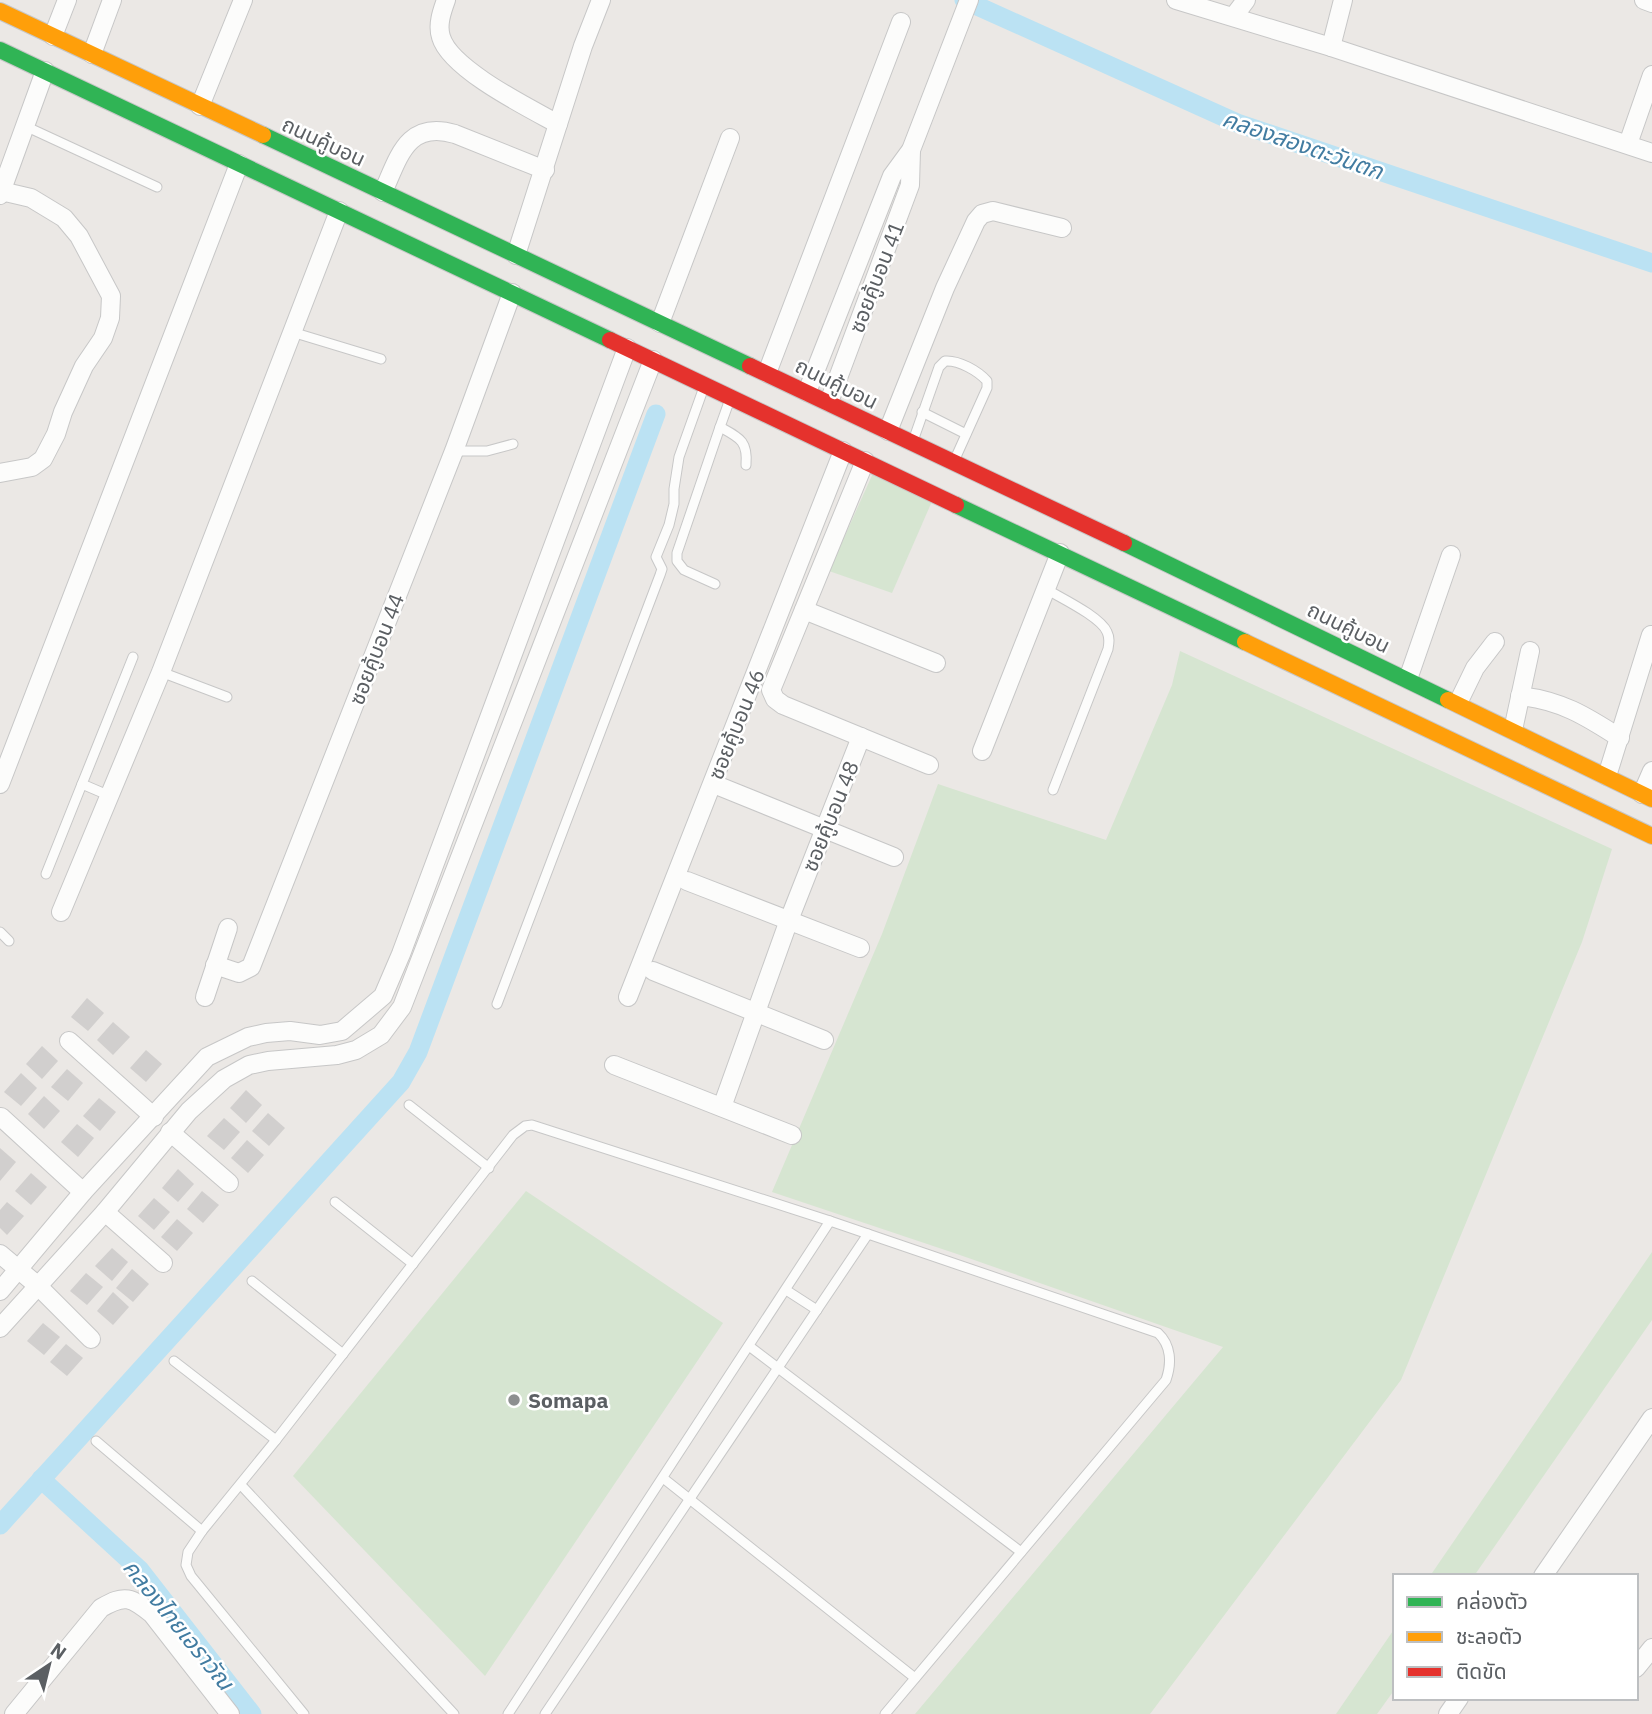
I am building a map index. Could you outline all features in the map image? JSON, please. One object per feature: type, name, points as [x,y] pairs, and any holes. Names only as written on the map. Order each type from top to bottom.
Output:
[{"type":"main road","name":"ถนนคู้บอน","points":[[0,11],[829,402],[1408,679],[1647,797]]},
{"type":"main road","points":[[0,50],[1652,836]]},
{"type":"street","points":[[53,36],[67,0]]},
{"type":"street","points":[[92,54],[113,0]]},
{"type":"street","points":[[200,106],[243,0]]},
{"type":"street","points":[[446,0],[439,28],[441,39],[454,58],[477,76],[558,124]]},
{"type":"street","points":[[516,255],[601,0]]},
{"type":"street","name":"ซอยคู้บอน 41","points":[[807,392],[892,176],[911,150],[969,0]]},
{"type":"street","points":[[1176,0],[1331,47],[1652,153]]},
{"type":"street","points":[[1234,16],[1246,0]]},
{"type":"street","points":[[1331,47],[1343,0]]},
{"type":"street","points":[[1644,0],[1652,3]]},
{"type":"street","points":[[766,373],[901,22]]},
{"type":"street","points":[[0,472],[32,467],[43,459],[84,366],[103,338],[110,318],[111,296],[79,236],[64,218],[31,198],[1,193],[45,71]]},
{"type":"street","points":[[1628,144],[1652,75]]},
{"type":"street","points":[[383,192],[406,144],[415,136],[441,130],[545,170]]},
{"type":"street","points":[[660,323],[730,138]]},
{"type":"street","name":"ซอยคู้บอน 41","points":[[829,402],[910,185],[911,150]]},
{"type":"street","points":[[0,784],[239,164]]},
{"type":"street","points":[[61,912],[160,672],[339,211]]},
{"type":"street","points":[[888,431],[945,288],[976,221],[982,214],[993,211],[1062,228]]},
{"type":"street","name":"ซอยคู้บอน 44","points":[[215,965],[239,973],[251,967],[454,451],[512,293]]},
{"type":"street","points":[[0,1291],[83,1192],[207,1057],[248,1037],[266,1033],[290,1031],[320,1035],[342,1031],[383,996],[393,977],[627,348]]},
{"type":"street","points":[[0,1328],[105,1212],[170,1132],[215,1087],[241,1070],[268,1061],[337,1055],[356,1050],[381,1035],[402,1007],[653,360]]},
{"type":"street","name":"ซอยคู้บอน 46","points":[[628,997],[844,450]]},
{"type":"street","name":"ซอยคู้บอน 48","points":[[722,1107],[754,1013],[861,737],[783,705],[772,695],[771,690],[865,461]]},
{"type":"street","points":[[982,751],[1060,553]]},
{"type":"street","points":[[1408,679],[1451,555]]},
{"type":"street","points":[[804,610],[936,663]]},
{"type":"street","points":[[1607,776],[1651,635]]},
{"type":"street","points":[[1458,704],[1475,668],[1495,642]]},
{"type":"street","points":[[1513,730],[1530,651]]},
{"type":"street","points":[[1520,696],[1544,698],[1569,708],[1620,738]]},
{"type":"street","points":[[861,737],[929,765]]},
{"type":"street","points":[[1647,797],[1652,771]]},
{"type":"street","points":[[721,787],[894,857]]},
{"type":"street","points":[[687,881],[860,948]]},
{"type":"street","points":[[205,997],[228,929]]},
{"type":"street","points":[[653,971],[824,1040]]},
{"type":"street","points":[[383,996],[402,1007]]},
{"type":"street","points":[[69,1041],[153,1117]]},
{"type":"street","points":[[614,1065],[792,1135]]},
{"type":"street","points":[[1,1117],[83,1192]]},
{"type":"street","points":[[170,1132],[229,1183]]},
{"type":"street","points":[[105,1212],[163,1263]]},
{"type":"street","points":[[0,1254],[37,1285],[91,1339]]},
{"type":"street","points":[[1544,1574],[1652,1418]]},
{"type":"street","points":[[14,1714],[101,1608],[115,1599],[128,1598],[152,1614],[230,1714]]},
{"type":"street","points":[[1638,1666],[1652,1648]]},
{"type":"lane","points":[[25,126],[157,187]]},
{"type":"lane","points":[[292,332],[381,359]]},
{"type":"lane","points":[[912,443],[939,367],[945,361],[960,364],[987,381],[984,397],[953,462]]},
{"type":"lane","points":[[497,1004],[660,575],[662,569],[656,557],[674,504],[679,457],[705,385]]},
{"type":"lane","points":[[715,584],[684,570],[677,561],[677,552],[731,397]]},
{"type":"lane","points":[[922,412],[966,435]]},
{"type":"lane","points":[[720,427],[742,441],[746,447],[746,465]]},
{"type":"lane","points":[[454,451],[487,451],[513,444]]},
{"type":"lane","points":[[1046,589],[1097,621],[1109,636],[1108,649],[1053,790]]},
{"type":"lane","points":[[47,874],[133,657]]},
{"type":"lane","points":[[160,672],[227,697]]},
{"type":"lane","points":[[82,785],[110,796]]},
{"type":"lane","points":[[0,932],[9,940]]},
{"type":"lane","points":[[409,1105],[489,1168]]},
{"type":"lane","points":[[304,1714],[191,1576],[186,1565],[188,1552],[515,1132],[525,1126],[535,1125],[1158,1332],[1166,1343],[1170,1363],[1166,1380],[885,1714]]},
{"type":"lane","points":[[335,1202],[414,1264]]},
{"type":"lane","points":[[508,1714],[830,1221]]},
{"type":"lane","points":[[545,1714],[868,1234]]},
{"type":"lane","points":[[252,1282],[343,1354]]},
{"type":"lane","points":[[786,1290],[817,1310]]},
{"type":"lane","points":[[749,1346],[1021,1552]]},
{"type":"lane","points":[[174,1361],[276,1440]]},
{"type":"lane","points":[[96,1441],[202,1531]]},
{"type":"lane","points":[[663,1478],[915,1678]]},
{"type":"lane","points":[[241,1485],[454,1714]]},
{"type":"green space","points":[[874,471],[933,499],[892,593],[829,571]]},
{"type":"green space","points":[[1180,651],[1612,849],[1582,942],[1401,1380],[1150,1714],[915,1714],[1223,1347],[772,1192],[882,934],[938,784],[1106,840],[1172,685]]},
{"type":"green space","name":"Somapa","points":[[526,1191],[723,1323],[485,1676],[293,1476]]},
{"type":"green space","points":[[1652,1252],[1652,1320],[1475,1574],[1431,1574]]},
{"type":"green space","points":[[1393,1631],[1393,1692],[1377,1714],[1336,1714]]},
{"type":"building","points":[[87,998],[104,1013],[88,1031],[71,1017]]},
{"type":"building","points":[[113,1022],[130,1037],[113,1055],[97,1040]]},
{"type":"building","points":[[42,1046],[58,1061],[42,1079],[26,1064]]},
{"type":"building","points":[[146,1050],[162,1064],[146,1082],[130,1068]]},
{"type":"building","points":[[67,1069],[83,1083],[68,1101],[51,1087]]},
{"type":"building","points":[[21,1073],[37,1088],[21,1106],[4,1092]]},
{"type":"building","points":[[246,1090],[262,1105],[246,1123],[230,1108]]},
{"type":"building","points":[[44,1096],[60,1111],[44,1129],[28,1114]]},
{"type":"building","points":[[99,1098],[116,1112],[100,1131],[83,1116]]},
{"type":"building","points":[[268,1113],[285,1128],[269,1146],[252,1131]]},
{"type":"building","points":[[224,1118],[240,1132],[224,1150],[207,1136]]},
{"type":"building","points":[[77,1124],[94,1138],[78,1157],[61,1142]]},
{"type":"building","points":[[247,1140],[264,1155],[248,1173],[231,1158]]},
{"type":"building","points":[[0,1148],[16,1162],[0,1181]]},
{"type":"building","points":[[178,1169],[194,1184],[178,1202],[162,1188]]},
{"type":"building","points":[[31,1173],[47,1187],[31,1205],[15,1191]]},
{"type":"building","points":[[202,1191],[219,1205],[203,1223],[187,1209]]},
{"type":"building","points":[[154,1198],[170,1212],[154,1230],[138,1216]]},
{"type":"building","points":[[7,1202],[24,1216],[7,1235],[0,1228],[0,1210]]},
{"type":"building","points":[[177,1219],[193,1233],[177,1251],[161,1237]]},
{"type":"building","points":[[112,1248],[128,1262],[112,1281],[95,1266]]},
{"type":"building","points":[[132,1269],[149,1284],[133,1302],[116,1288]]},
{"type":"building","points":[[86,1273],[103,1287],[87,1305],[70,1291]]},
{"type":"building","points":[[113,1292],[129,1307],[113,1325],[97,1311]]},
{"type":"building","points":[[43,1323],[60,1337],[44,1355],[27,1341]]},
{"type":"building","points":[[66,1344],[83,1358],[67,1376],[50,1362]]},
{"type":"waterway","name":"คลองสองตะวันตก","points":[[964,0],[1237,123],[1652,263]]},
{"type":"waterway","points":[[0,1525],[401,1082],[418,1052],[656,414]]},
{"type":"waterway","name":"คลองไทยเอราวัณ","points":[[41,1479],[140,1570],[252,1714]]},
{"type":"traffic: fast","points":[[0,50],[610,340]]},
{"type":"traffic: fast","points":[[263,135],[750,366]]},
{"type":"traffic: fast","points":[[956,505],[1245,642]]},
{"type":"traffic: fast","points":[[1124,543],[1448,700]]},
{"type":"traffic: slow","points":[[0,11],[263,135]]},
{"type":"traffic: slow","points":[[1245,642],[1652,836]]},
{"type":"traffic: slow","points":[[1448,700],[1652,799]]},
{"type":"traffic: jam","points":[[610,340],[956,505]]},
{"type":"traffic: jam","points":[[750,366],[1124,543]]},
{"type":"place","name":"Somapa","points":[[514,1400]]}]
